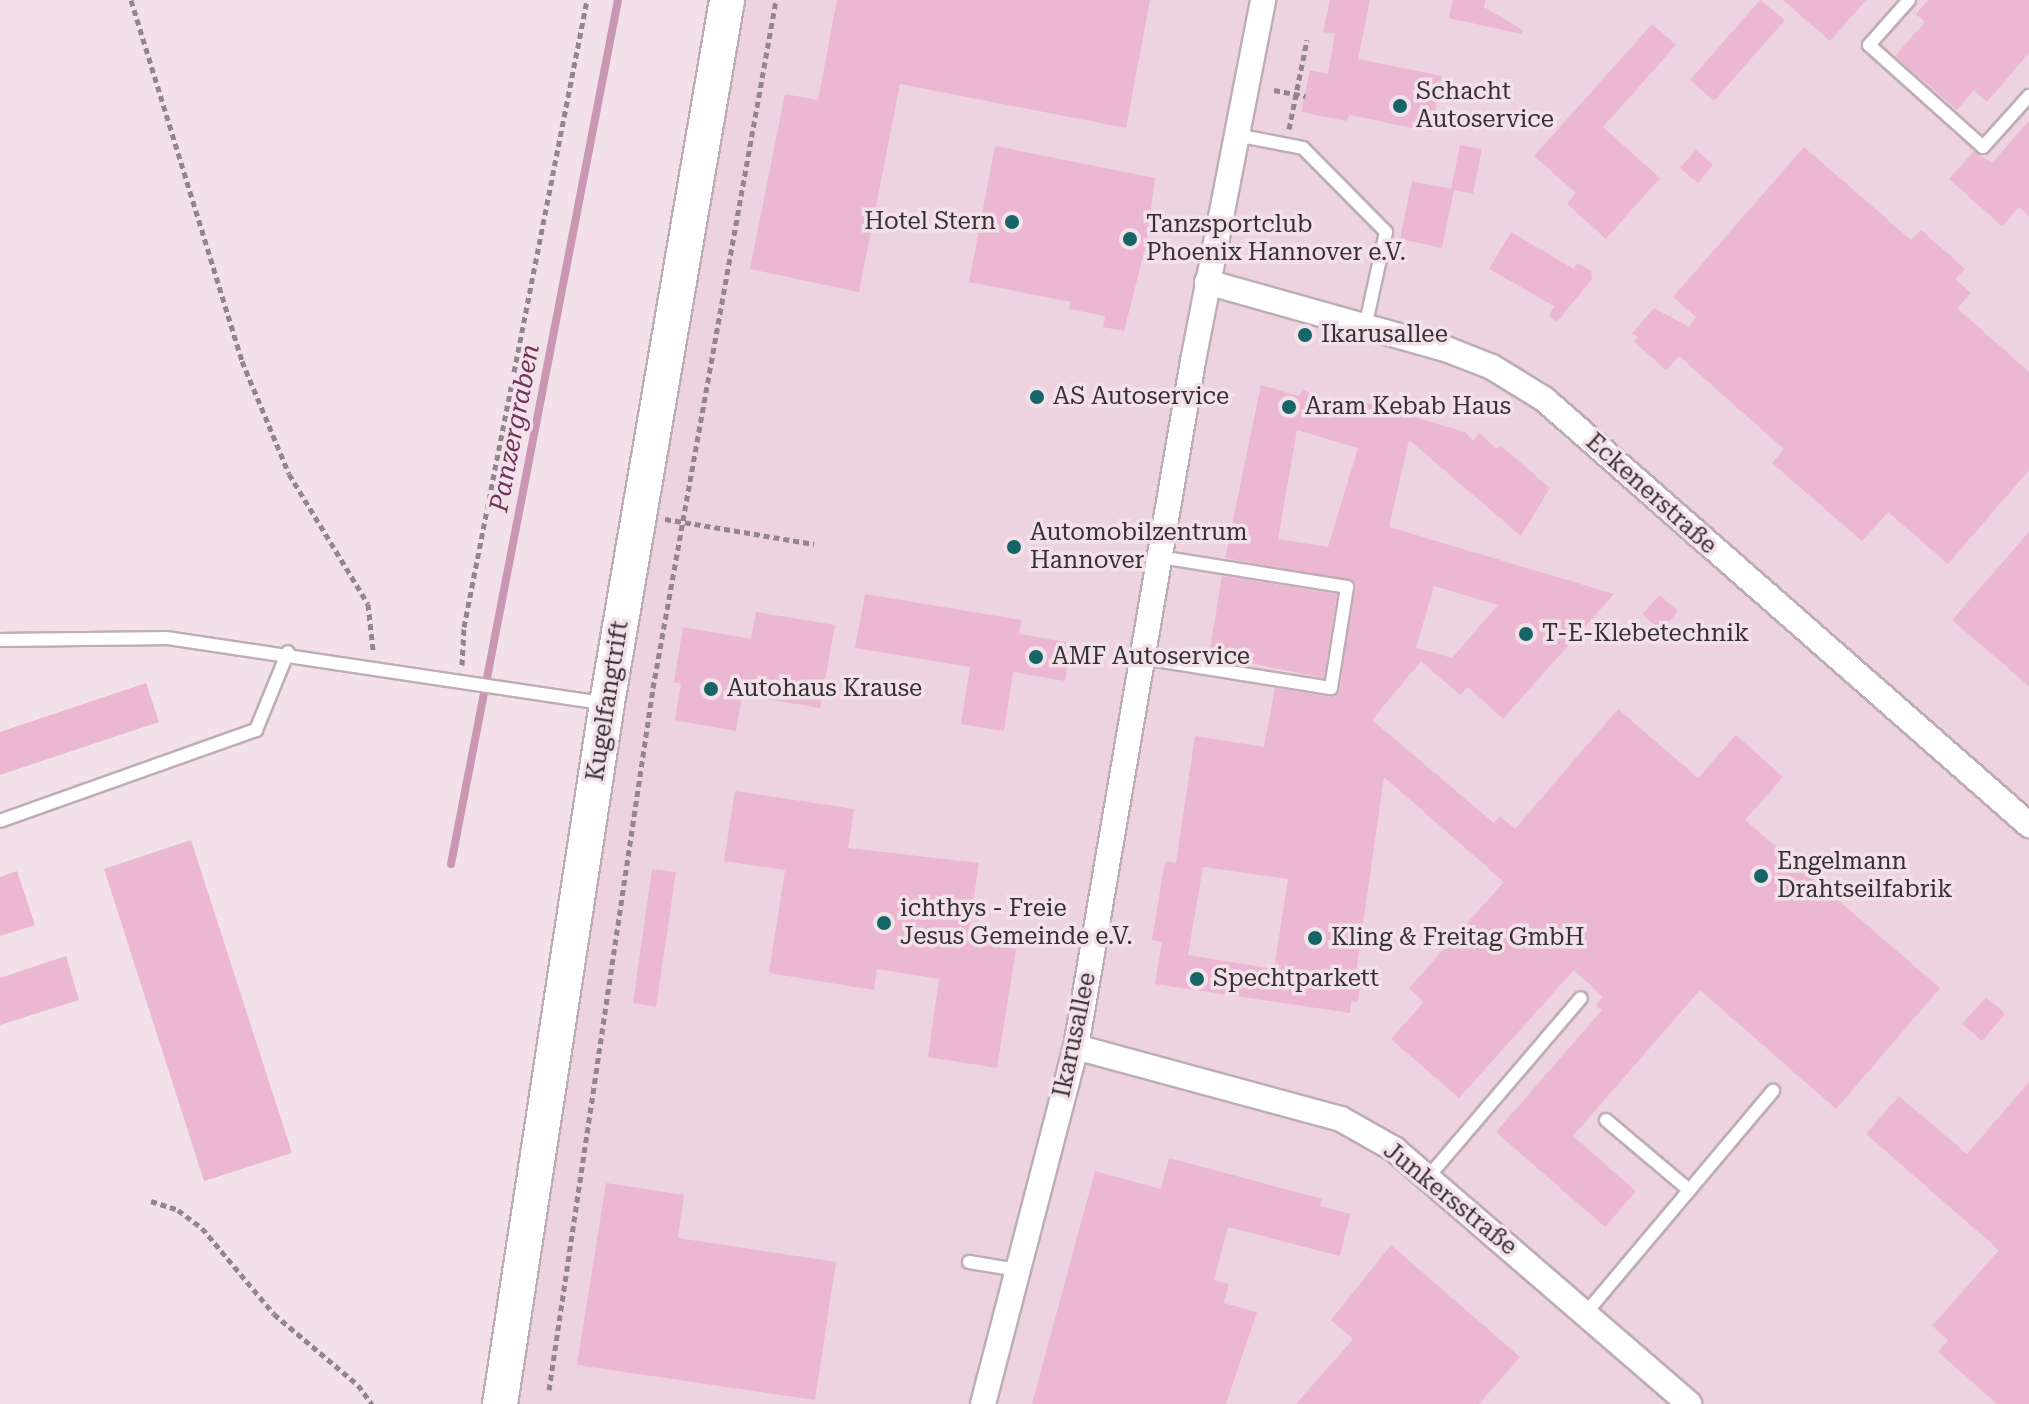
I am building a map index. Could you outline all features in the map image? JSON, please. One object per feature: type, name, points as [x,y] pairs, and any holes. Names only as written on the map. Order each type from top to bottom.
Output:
[{"type":"street","name":"Kugelfangtrift","points":[[500,1404],[607,703],[727,0]]},
{"type":"street","name":"Ikarusallee","points":[[983,1404],[1076,1047],[1207,282],[1263,0]]},
{"type":"street","name":"Eckenerstraße","points":[[1207,282],[1366,323],[1492,367],[1544,399],[2029,825]]},
{"type":"street","name":"Junkersstraße","points":[[1076,1047],[1341,1119],[1394,1149],[1689,1404]]},
{"type":"lane","points":[[1909,0],[1869,45],[1983,147],[2029,96]]},
{"type":"lane","points":[[1236,135],[1303,148],[1386,232],[1366,323]]},
{"type":"lane","points":[[1143,658],[1331,688],[1347,587],[1160,557]]},
{"type":"lane","points":[[0,640],[167,638],[288,652],[607,703]]},
{"type":"lane","points":[[0,821],[256,730],[288,652]]},
{"type":"lane","points":[[1428,1177],[1581,998]]},
{"type":"lane","points":[[1585,1314],[1773,1091]]},
{"type":"lane","points":[[1606,1120],[1689,1190]]},
{"type":"lane","points":[[969,1262],[1018,1270]]},
{"type":"path","points":[[131,0],[242,361],[289,474],[368,604],[375,667]]},
{"type":"path","points":[[464,682],[464,627],[587,0]]},
{"type":"path","points":[[549,1390],[682,521],[776,0]]},
{"type":"path","points":[[1285,145],[1307,40]]},
{"type":"path","points":[[1274,90],[1305,96]]},
{"type":"path","points":[[664,519],[814,544]]},
{"type":"path","points":[[151,1201],[178,1210],[202,1228],[274,1314],[358,1385],[372,1404]]},
{"type":"shaded area","points":[[727,0],[2029,0],[2029,1404],[500,1404]]},
{"type":"building","points":[[837,0],[1150,0],[1126,128],[900,84],[859,292],[750,269],[785,94],[818,100]]},
{"type":"building","points":[[1330,0],[1370,0],[1358,59],[1442,76],[1431,132],[1350,115],[1346,121],[1301,112],[1310,70],[1328,74],[1335,34],[1323,32]]},
{"type":"building","points":[[1453,0],[1486,0],[1484,7],[1523,30],[1521,34],[1449,18]]},
{"type":"building","points":[[1760,0],[1785,20],[1714,101],[1690,80]]},
{"type":"building","points":[[1783,0],[1866,0],[1830,41]]},
{"type":"building","points":[[1928,0],[2029,0],[2029,53],[1987,102],[1974,90],[1957,110],[1895,56],[1925,22],[1916,14]]},
{"type":"building","points":[[1652,24],[1676,45],[1603,127],[1660,178],[1606,239],[1567,204],[1576,193],[1534,156]]},
{"type":"building","points":[[2029,121],[2029,216],[2019,207],[2002,226],[1949,179],[1974,151],[1992,163]]},
{"type":"building","points":[[1460,145],[1482,149],[1473,194],[1454,190],[1442,248],[1400,239],[1412,181],[1451,189]]},
{"type":"building","points":[[995,146],[1155,178],[1147,241],[1124,331],[1103,327],[1105,316],[1069,309],[1071,302],[969,282]]},
{"type":"building","points":[[1804,147],[1911,240],[1921,230],[1965,269],[1955,279],[1971,293],[1957,308],[2029,372],[2029,470],[1948,564],[1888,512],[1862,541],[1772,463],[1784,449],[1679,356],[1666,370],[1634,342],[1638,337],[1632,333],[1654,308],[1689,327],[1696,317],[1673,297]]},
{"type":"building","points":[[1696,150],[1713,165],[1698,183],[1680,168]]},
{"type":"building","points":[[1511,232],[1574,269],[1577,263],[1591,271],[1592,279],[1557,322],[1549,316],[1554,306],[1489,269]]},
{"type":"building","points":[[1261,385],[1298,396],[1304,390],[1330,405],[1367,416],[1366,403],[1465,432],[1473,441],[1479,433],[1497,449],[1500,445],[1550,488],[1521,536],[1409,440],[1389,527],[1614,594],[1503,719],[1468,687],[1460,695],[1421,661],[1372,720],[1494,823],[1500,816],[1515,829],[1618,709],[1698,778],[1736,735],[1783,777],[1745,820],[1940,988],[1836,1109],[1700,990],[1573,1136],[1636,1191],[1605,1227],[1496,1132],[1602,1010],[1596,1005],[1603,997],[1574,970],[1459,1098],[1391,1039],[1424,1002],[1409,988],[1504,882],[1384,777],[1356,973],[1361,974],[1358,1002],[1351,1001],[1350,1013],[1155,984],[1162,942],[1152,940],[1165,861],[1176,863],[1195,736],[1264,747],[1275,688],[1330,697],[1340,689],[1353,581],[1225,558]],"holes":[[[1297,430],[1358,448],[1328,547],[1278,539]],[[1434,586],[1498,605],[1452,658],[1416,648]],[[1203,867],[1288,879],[1274,969],[1188,955]]]},
{"type":"building","points":[[2029,532],[2029,686],[1952,620]]},
{"type":"building","points":[[1222,576],[1337,594],[1324,678],[1209,655]]},
{"type":"building","points":[[865,594],[1021,620],[1019,634],[1071,643],[1065,681],[1013,672],[1004,731],[961,724],[970,667],[855,648]]},
{"type":"building","points":[[1660,595],[1678,611],[1661,631],[1642,614]]},
{"type":"building","points":[[756,612],[835,625],[820,708],[742,695],[736,731],[675,720],[681,684],[674,682],[683,627],[751,639]]},
{"type":"building","points":[[146,683],[159,722],[0,775],[0,732]]},
{"type":"building","points":[[735,791],[854,809],[848,848],[979,863],[967,941],[1016,949],[997,1068],[928,1057],[939,979],[877,969],[874,990],[769,973],[785,870],[724,861]]},
{"type":"building","points":[[191,840],[292,1153],[204,1181],[104,869]]},
{"type":"building","points":[[652,869],[676,872],[656,1007],[633,1003]]},
{"type":"building","points":[[17,871],[35,925],[0,936],[0,877]]},
{"type":"building","points":[[66,956],[79,1000],[0,1025],[0,978]]},
{"type":"building","points":[[1986,997],[2005,1014],[1982,1041],[1962,1024]]},
{"type":"building","points":[[2029,1082],[2029,1404],[1997,1404],[1938,1352],[1948,1340],[1932,1326],[1999,1250],[1866,1134],[1899,1096],[1967,1154]]},
{"type":"building","points":[[1169,1158],[1322,1199],[1320,1206],[1350,1214],[1340,1256],[1228,1227],[1214,1280],[1229,1284],[1224,1303],[1257,1312],[1226,1404],[1032,1404],[1095,1171],[1161,1189]]},
{"type":"building","points":[[606,1183],[684,1195],[678,1238],[836,1262],[815,1400],[577,1365]]},
{"type":"building","points":[[1391,1245],[1520,1357],[1479,1404],[1296,1404],[1353,1339],[1331,1320]]},
{"type":"waterway","name":"Panzergraben","points":[[451,864],[618,0]]},
{"type":"place","name":"Schacht Autoservice","points":[[1400,106]]},
{"type":"place","name":"Hotel Stern","points":[[1012,222]]},
{"type":"place","name":"Tanzsportclub Phoenix Hannover e.V.","points":[[1130,239]]},
{"type":"place","name":"Ikarusallee","points":[[1305,335]]},
{"type":"place","name":"AS Autoservice","points":[[1037,397]]},
{"type":"place","name":"Aram Kebab Haus","points":[[1289,407]]},
{"type":"place","name":"Automobilzentrum Hannover","points":[[1014,547]]},
{"type":"place","name":"T-E-Klebetechnik","points":[[1526,634]]},
{"type":"place","name":"AMF Autoservice","points":[[1036,657]]},
{"type":"place","name":"Autohaus Krause","points":[[711,689]]},
{"type":"place","name":"Engelmann Drahtseilfabrik","points":[[1761,876]]},
{"type":"place","name":"ichthys - Freie Jesus Gemeinde e.V.","points":[[884,923]]},
{"type":"place","name":"Kling & Freitag GmbH","points":[[1315,938]]},
{"type":"place","name":"Spechtparkett","points":[[1197,979]]}]
